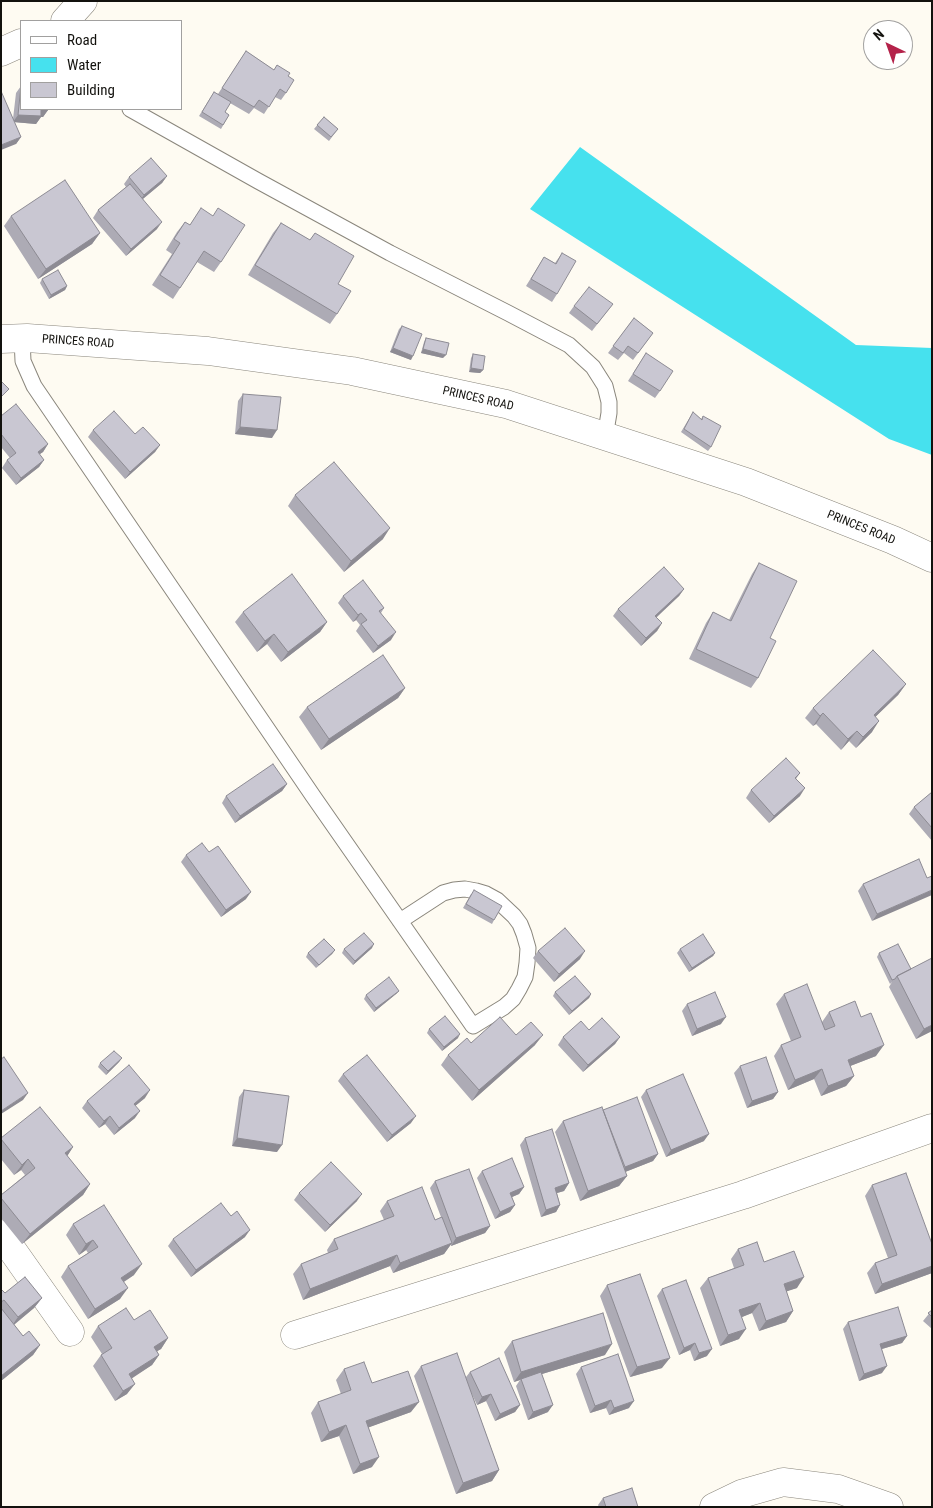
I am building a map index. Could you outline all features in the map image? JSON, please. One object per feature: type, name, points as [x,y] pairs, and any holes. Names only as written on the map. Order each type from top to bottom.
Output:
[{"type":"street","points":[[66,20],[84,1]]},
{"type":"street","points":[[1,52],[20,43]]},
{"type":"street","name":"PRINCES ROAD","points":[[11,339],[208,351],[352,371],[506,404],[746,482],[893,540],[932,558]]},
{"type":"street","points":[[295,1336],[743,1195],[932,1128]]},
{"type":"street","points":[[1,1234],[70,1332]]},
{"type":"street","points":[[714,1507],[741,1494],[783,1482],[838,1489],[889,1507]]},
{"type":"lane","points":[[132,110],[258,182],[569,346],[592,367],[605,386],[609,402],[609,413],[607,425],[602,435]]},
{"type":"lane","points":[[11,339],[34,386],[313,796],[473,1026],[504,1007],[513,999],[525,977],[528,948],[524,934],[514,916],[497,900],[476,891],[454,890],[443,893],[400,921]]},
{"type":"water","points":[[580,147],[856,345],[932,348],[932,455],[889,439],[530,209]]},
{"type":"building","points":[[246,51],[274,70],[277,65],[290,73],[288,76],[294,80],[286,93],[280,89],[269,107],[259,100],[254,107],[222,88]]},
{"type":"building","points":[[1,91],[21,137],[1,145]]},
{"type":"building","points":[[214,92],[231,102],[225,112],[229,115],[223,125],[202,112]]},
{"type":"building","points":[[20,96],[20,110],[41,110],[41,116],[18,115]]},
{"type":"building","points":[[324,117],[338,129],[331,137],[317,125]]},
{"type":"building","points":[[151,158],[167,176],[144,195],[129,177]]},
{"type":"building","points":[[65,180],[100,233],[46,269],[11,216]]},
{"type":"building","points":[[130,184],[162,222],[131,249],[98,210]]},
{"type":"building","points":[[201,208],[213,216],[218,208],[245,225],[221,262],[204,251],[180,288],[160,275],[180,243],[174,239],[185,222],[190,225]]},
{"type":"building","points":[[281,223],[310,240],[315,233],[354,256],[338,284],[351,291],[337,314],[255,265]]},
{"type":"building","points":[[562,253],[576,261],[557,294],[531,279],[544,257],[556,264]]},
{"type":"building","points":[[58,270],[67,286],[51,295],[42,279]]},
{"type":"building","points":[[589,287],[613,304],[597,324],[574,306]]},
{"type":"building","points":[[634,318],[653,333],[638,353],[628,346],[623,353],[613,346]]},
{"type":"building","points":[[402,326],[422,334],[413,356],[393,348]]},
{"type":"building","points":[[426,338],[449,343],[446,355],[423,349]]},
{"type":"building","points":[[646,353],[673,371],[660,391],[633,374]]},
{"type":"building","points":[[473,354],[485,356],[483,370],[471,368]]},
{"type":"building","points":[[1,381],[9,389],[1,397]]},
{"type":"building","points":[[243,394],[281,397],[277,430],[240,427]]},
{"type":"building","points":[[16,404],[48,444],[38,452],[44,460],[21,478],[7,460],[16,453],[1,434],[1,416]]},
{"type":"building","points":[[114,411],[135,434],[143,427],[160,445],[130,472],[93,430]]},
{"type":"building","points":[[693,412],[702,420],[703,416],[721,426],[711,447],[684,429]]},
{"type":"building","points":[[334,462],[390,528],[351,561],[295,495]]},
{"type":"building","points":[[759,563],[797,581],[770,638],[776,641],[758,678],[696,649],[713,612],[731,621]]},
{"type":"building","points":[[664,567],[684,589],[655,616],[662,623],[646,638],[618,609]]},
{"type":"building","points":[[292,574],[327,622],[288,652],[274,634],[265,641],[243,612]]},
{"type":"building","points":[[363,580],[384,608],[379,611],[396,632],[378,646],[361,624],[367,620],[361,613],[358,615],[343,596]]},
{"type":"building","points":[[873,650],[906,684],[874,715],[879,721],[863,737],[857,731],[848,739],[823,713],[820,716],[813,708]]},
{"type":"building","points":[[383,655],[405,688],[329,739],[307,707]]},
{"type":"building","points":[[786,758],[800,773],[795,778],[805,788],[774,816],[751,790]]},
{"type":"building","points":[[273,764],[287,784],[240,816],[226,796]]},
{"type":"building","points":[[932,792],[932,828],[914,807]]},
{"type":"building","points":[[202,843],[209,852],[218,846],[251,892],[226,910],[186,855]]},
{"type":"building","points":[[919,859],[927,878],[932,876],[932,890],[877,914],[863,884]]},
{"type":"building","points":[[474,890],[502,906],[494,920],[466,904]]},
{"type":"building","points":[[565,928],[585,951],[559,974],[538,951]]},
{"type":"building","points":[[364,933],[374,944],[355,961],[344,949]]},
{"type":"building","points":[[703,934],[715,953],[692,968],[680,949]]},
{"type":"building","points":[[324,939],[335,950],[319,965],[308,953]]},
{"type":"building","points":[[898,944],[911,969],[892,980],[879,953]]},
{"type":"building","points":[[932,958],[932,1025],[924,1029],[897,976]]},
{"type":"building","points":[[575,976],[591,994],[572,1011],[555,992]]},
{"type":"building","points":[[389,977],[399,991],[376,1008],[366,995]]},
{"type":"building","points":[[807,984],[825,1030],[835,1026],[829,1012],[855,1001],[861,1017],[871,1013],[884,1045],[848,1060],[854,1076],[828,1086],[822,1069],[795,1080],[781,1045],[801,1037],[784,994]]},
{"type":"building","points":[[715,992],[726,1017],[697,1029],[687,1004]]},
{"type":"building","points":[[445,1016],[460,1034],[444,1047],[429,1029]]},
{"type":"building","points":[[500,1017],[516,1035],[531,1022],[543,1035],[479,1090],[448,1055],[467,1038],[471,1043]]},
{"type":"building","points":[[602,1018],[620,1037],[588,1065],[563,1037],[581,1021],[589,1030]]},
{"type":"building","points":[[114,1051],[122,1058],[108,1071],[100,1063]]},
{"type":"building","points":[[367,1055],[416,1116],[392,1135],[343,1074]]},
{"type":"building","points":[[4,1057],[28,1093],[1,1111],[1,1059]]},
{"type":"building","points":[[766,1057],[778,1092],[752,1101],[740,1066]]},
{"type":"building","points":[[129,1065],[150,1090],[134,1104],[140,1111],[119,1128],[110,1116],[104,1121],[87,1101]]},
{"type":"building","points":[[683,1074],[709,1134],[671,1150],[646,1090]]},
{"type":"building","points":[[244,1090],[289,1096],[282,1145],[237,1138]]},
{"type":"building","points":[[637,1097],[658,1154],[625,1167],[603,1110]]},
{"type":"building","points":[[40,1107],[73,1147],[65,1153],[90,1184],[30,1234],[1,1198],[1,1195],[35,1168],[28,1159],[22,1165],[1,1138]]},
{"type":"building","points":[[602,1107],[627,1176],[588,1191],[563,1121]]},
{"type":"building","points":[[552,1129],[569,1183],[555,1188],[560,1205],[546,1210],[525,1138]]},
{"type":"building","points":[[512,1158],[524,1187],[510,1193],[515,1205],[500,1212],[482,1171]]},
{"type":"building","points":[[331,1162],[362,1194],[330,1225],[299,1193]]},
{"type":"building","points":[[469,1169],[490,1226],[456,1238],[435,1181]]},
{"type":"building","points":[[906,1173],[932,1244],[932,1266],[882,1284],[875,1263],[897,1255],[872,1185]]},
{"type":"building","points":[[422,1187],[435,1220],[442,1217],[452,1243],[400,1263],[397,1255],[310,1289],[301,1264],[338,1249],[334,1239],[394,1216],[387,1201]]},
{"type":"building","points":[[221,1203],[231,1216],[237,1211],[250,1230],[196,1270],[173,1239]]},
{"type":"building","points":[[104,1205],[142,1264],[121,1278],[128,1288],[95,1309],[68,1266],[98,1247],[93,1240],[86,1244],[73,1224]]},
{"type":"building","points":[[757,1242],[764,1262],[794,1251],[804,1277],[784,1284],[793,1311],[766,1321],[760,1303],[739,1310],[746,1329],[728,1335],[708,1278],[744,1265],[738,1249]]},
{"type":"building","points":[[640,1274],[670,1358],[637,1367],[607,1285]]},
{"type":"building","points":[[25,1277],[42,1298],[18,1317],[4,1300],[1,1302],[1,1289],[5,1293]]},
{"type":"building","points":[[686,1280],[712,1349],[699,1353],[695,1343],[684,1348],[662,1289]]},
{"type":"building","points":[[898,1307],[907,1336],[880,1344],[887,1366],[864,1374],[848,1322]]},
{"type":"building","points":[[1,1308],[23,1336],[29,1331],[40,1345],[1,1376]]},
{"type":"building","points":[[126,1308],[134,1320],[150,1310],[168,1338],[154,1347],[159,1355],[129,1374],[135,1384],[123,1391],[101,1355],[112,1348],[98,1326]]},
{"type":"building","points":[[603,1313],[612,1344],[521,1372],[512,1341]]},
{"type":"building","points":[[457,1353],[499,1470],[463,1483],[421,1366]]},
{"type":"building","points":[[618,1354],[634,1401],[614,1408],[611,1400],[595,1406],[581,1367]]},
{"type":"building","points":[[499,1358],[520,1405],[500,1414],[491,1394],[482,1397],[470,1372]]},
{"type":"building","points":[[364,1362],[372,1383],[408,1371],[419,1402],[366,1421],[379,1457],[360,1464],[346,1425],[329,1432],[318,1402],[351,1390],[344,1369]]},
{"type":"building","points":[[541,1372],[553,1405],[533,1412],[521,1379]]},
{"type":"building","points":[[632,1488],[638,1507],[606,1507],[603,1498]]}]
